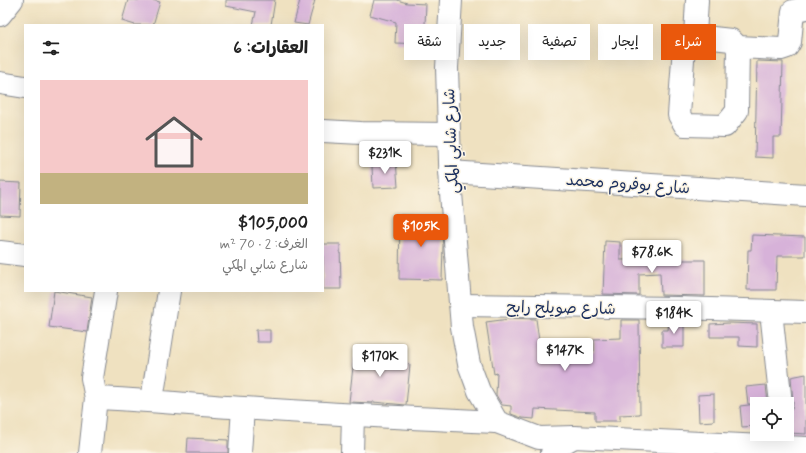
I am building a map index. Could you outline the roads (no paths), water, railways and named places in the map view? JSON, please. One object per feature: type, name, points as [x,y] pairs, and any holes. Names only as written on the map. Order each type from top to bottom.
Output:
[{"type":"street","points":[[0,15],[12,0]]},
{"type":"street","name":"شارع شابي المكي","points":[[451,0],[447,68],[450,172],[462,327],[469,364],[479,391],[497,422]]},
{"type":"street","points":[[696,24],[697,0]]},
{"type":"street","points":[[716,38],[731,40],[738,46],[781,49],[788,47],[790,42],[793,10],[806,8]]},
{"type":"street","points":[[683,60],[679,115],[685,125],[725,126],[737,111],[738,46]]},
{"type":"street","points":[[0,83],[24,87]]},
{"type":"street","points":[[324,131],[449,134]]},
{"type":"street","name":"شارع بوفروم محمد","points":[[450,172],[806,195]]},
{"type":"street","points":[[0,252],[24,255]]},
{"type":"street","points":[[90,453],[96,398],[92,378],[106,292]]},
{"type":"street","points":[[152,400],[168,292]]},
{"type":"street","name":"شارع صويلح رابح","points":[[461,305],[677,308],[806,312]]},
{"type":"street","points":[[771,311],[779,397]]},
{"type":"street","points":[[96,398],[152,400],[243,408],[353,415],[497,422],[544,448],[574,436],[791,442]]},
{"type":"street","points":[[240,453],[243,408]]},
{"type":"street","points":[[352,453],[353,415]]}]
